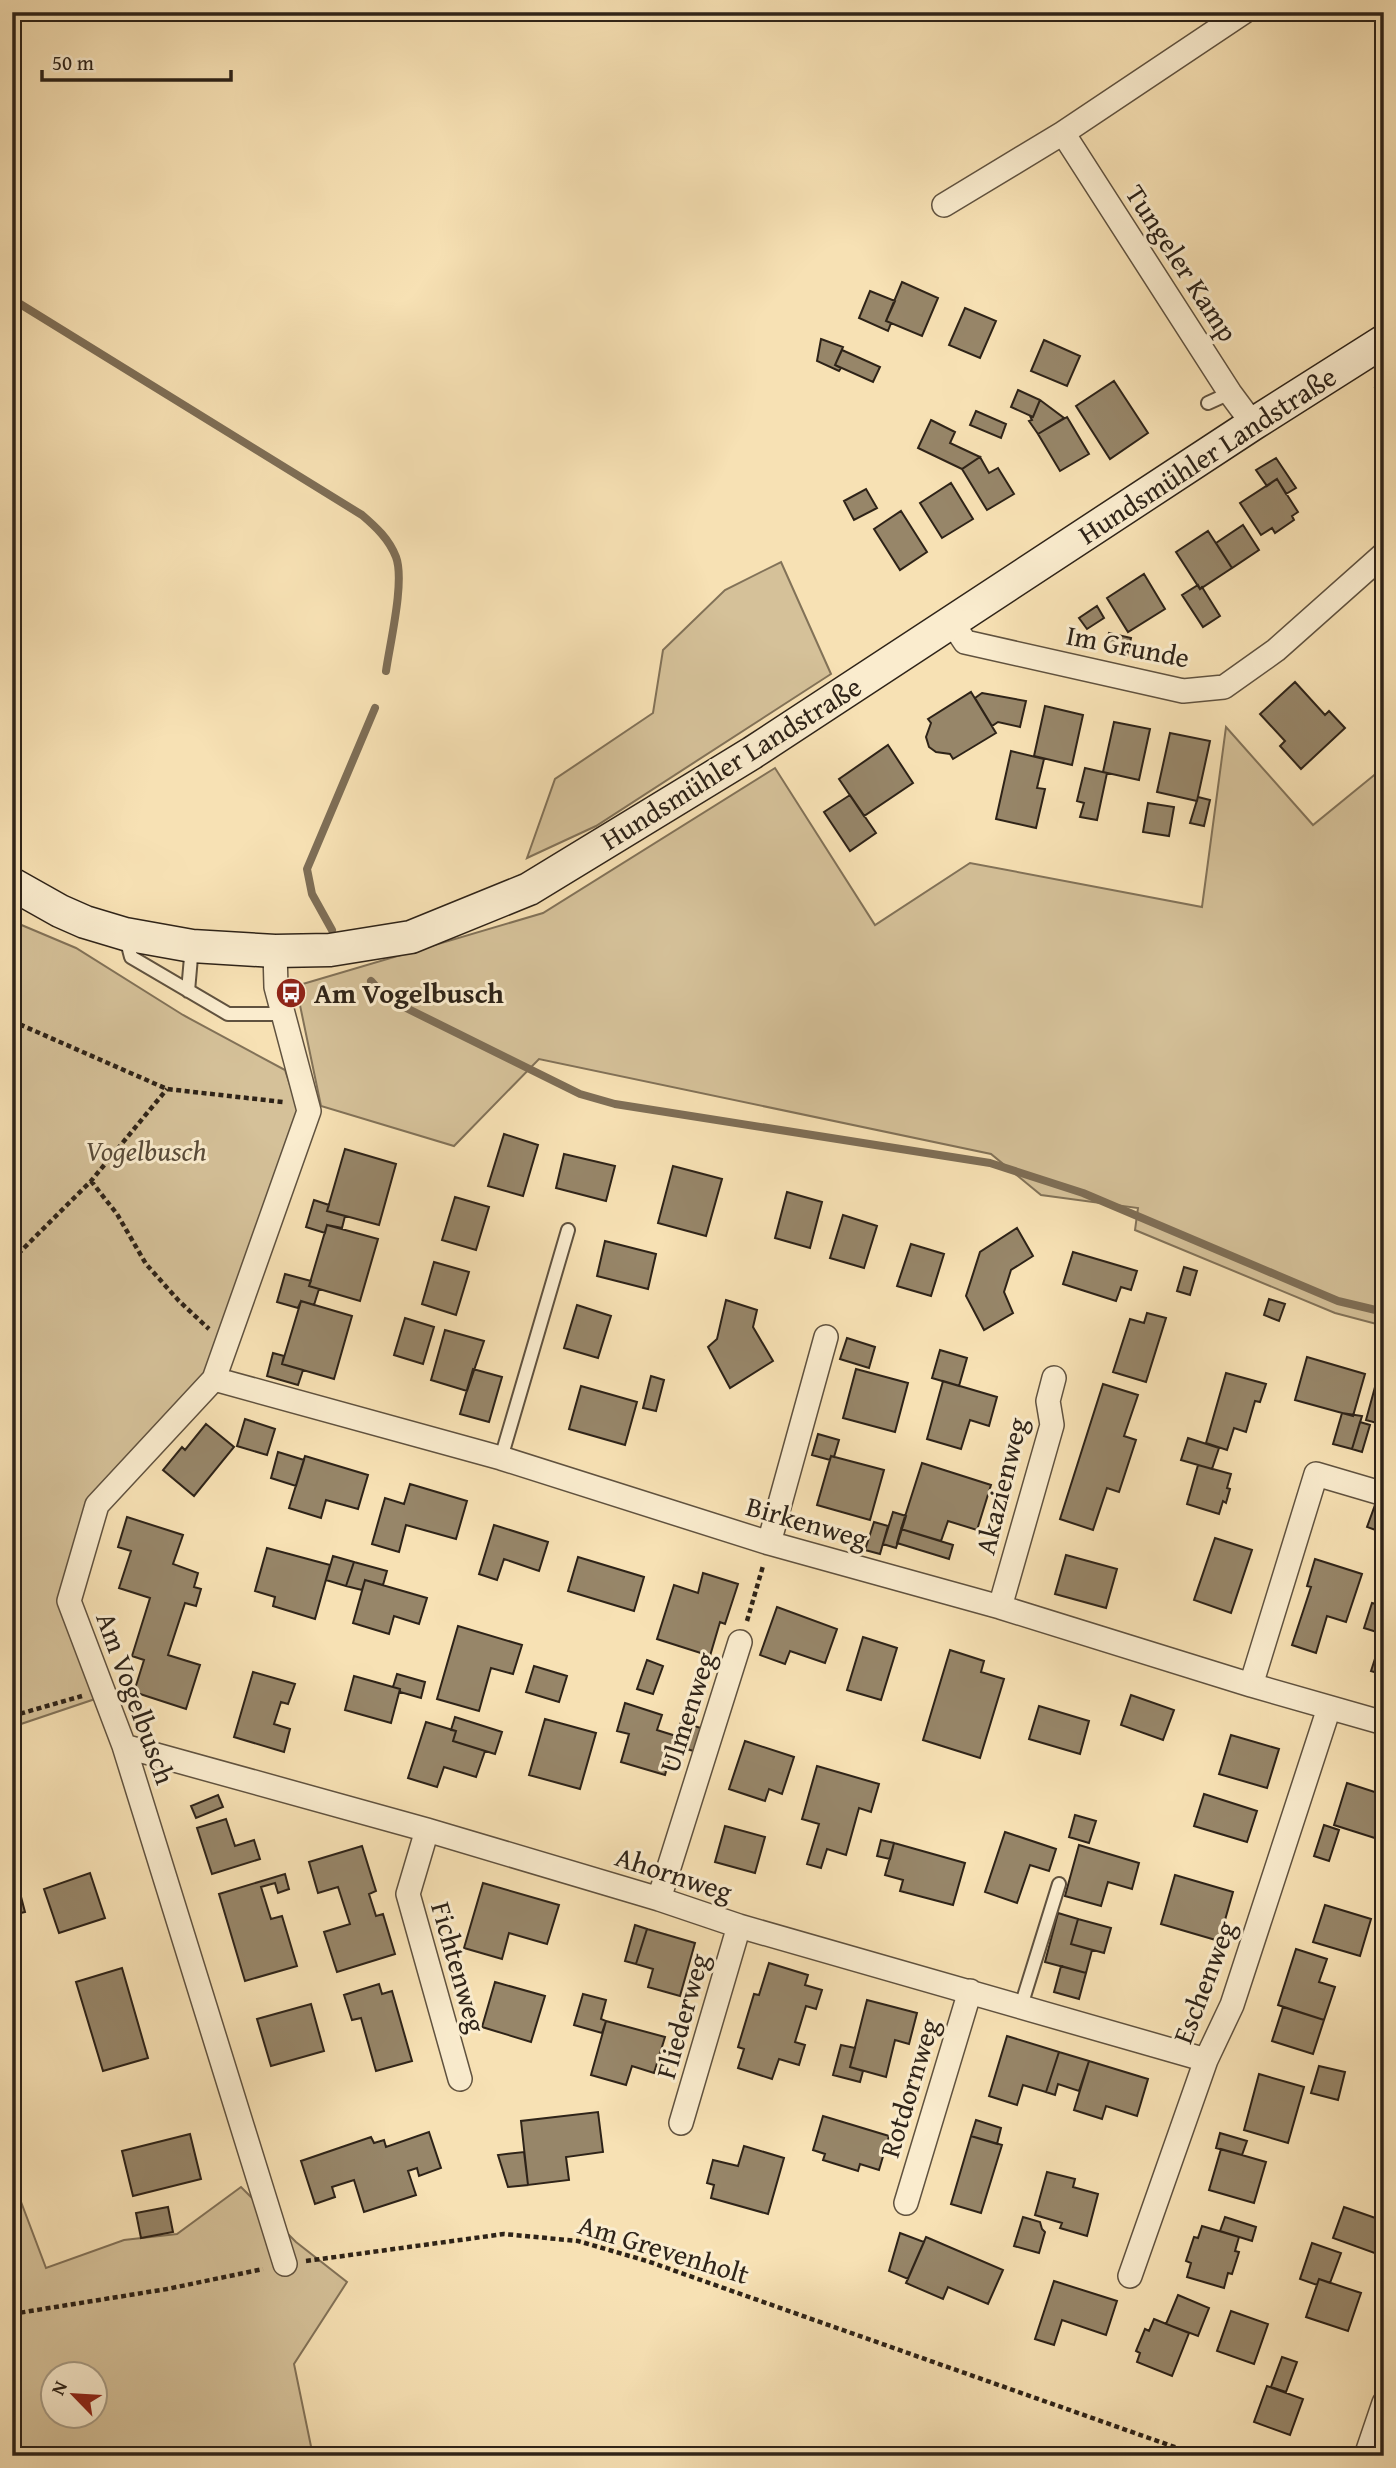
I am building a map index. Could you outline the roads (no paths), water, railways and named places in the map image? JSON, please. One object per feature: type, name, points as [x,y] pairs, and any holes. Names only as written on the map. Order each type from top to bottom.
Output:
[{"type":"street","points":[[944,205],[1063,133],[1244,12]]},
{"type":"street","name":"Tungeler Kamp","points":[[1063,133],[1230,393],[1253,424]]},
{"type":"street","name":"Hundsmühler Landstraße","points":[[12,884],[85,922],[125,934],[192,946],[275,951],[330,950],[411,937],[529,889],[751,753],[1384,341]]},
{"type":"street","name":"Im Grunde","points":[[951,621],[965,642],[1184,691],[1224,687],[1276,650],[1384,554]]},
{"type":"street","points":[[275,951],[276,987],[282,1014]]},
{"type":"street","name":"Am Vogelbusch","points":[[282,1014],[309,1111],[214,1379],[97,1505],[69,1601],[124,1746],[285,2264]]},
{"type":"street","points":[[769,1543],[826,1337]]},
{"type":"street","name":"Akazienweg","points":[[1000,1607],[1052,1425],[1048,1401],[1054,1378]]},
{"type":"street","name":"Birkenweg","points":[[214,1379],[501,1458],[769,1543],[1000,1607],[1384,1723]]},
{"type":"street","points":[[1251,1685],[1316,1474],[1384,1494]]},
{"type":"street","name":"Ulmenweg","points":[[659,1899],[740,1642]]},
{"type":"street","name":"Eschenweg","points":[[1130,2276],[1206,2060],[1232,2005],[1329,1708]]},
{"type":"street","name":"Ahornweg","points":[[124,1746],[428,1830],[659,1899],[739,1926],[970,1990],[1206,2060]]},
{"type":"street","name":"Fichtenweg","points":[[428,1830],[408,1894],[460,2079]]},
{"type":"street","name":"Fliederweg","points":[[681,2123],[739,1926]]},
{"type":"street","name":"Rotdornweg","points":[[906,2203],[970,1990]]},
{"type":"street","points":[[1366,2456],[1384,2403]]},
{"type":"lane","points":[[1208,402],[1230,393]]},
{"type":"lane","points":[[125,934],[131,957],[228,1014],[282,1014]]},
{"type":"lane","points":[[188,991],[192,946]]},
{"type":"lane","points":[[501,1458],[568,1230]]},
{"type":"lane","points":[[1021,2006],[1059,1884]]},
{"type":"waterway","points":[[12,299],[362,515],[377,529],[396,557],[399,581],[386,671]]},
{"type":"waterway","points":[[332,930],[312,894],[307,869],[375,708]]},
{"type":"waterway","points":[[371,981],[386,998],[580,1094],[615,1104],[990,1163],[1083,1193],[1338,1301],[1384,1312]]},
{"type":"place","name":"Am Vogelbusch","points":[[291,993]]},
{"type":"park label","name":"Vogelbusch","points":[[146,1151]]}]
